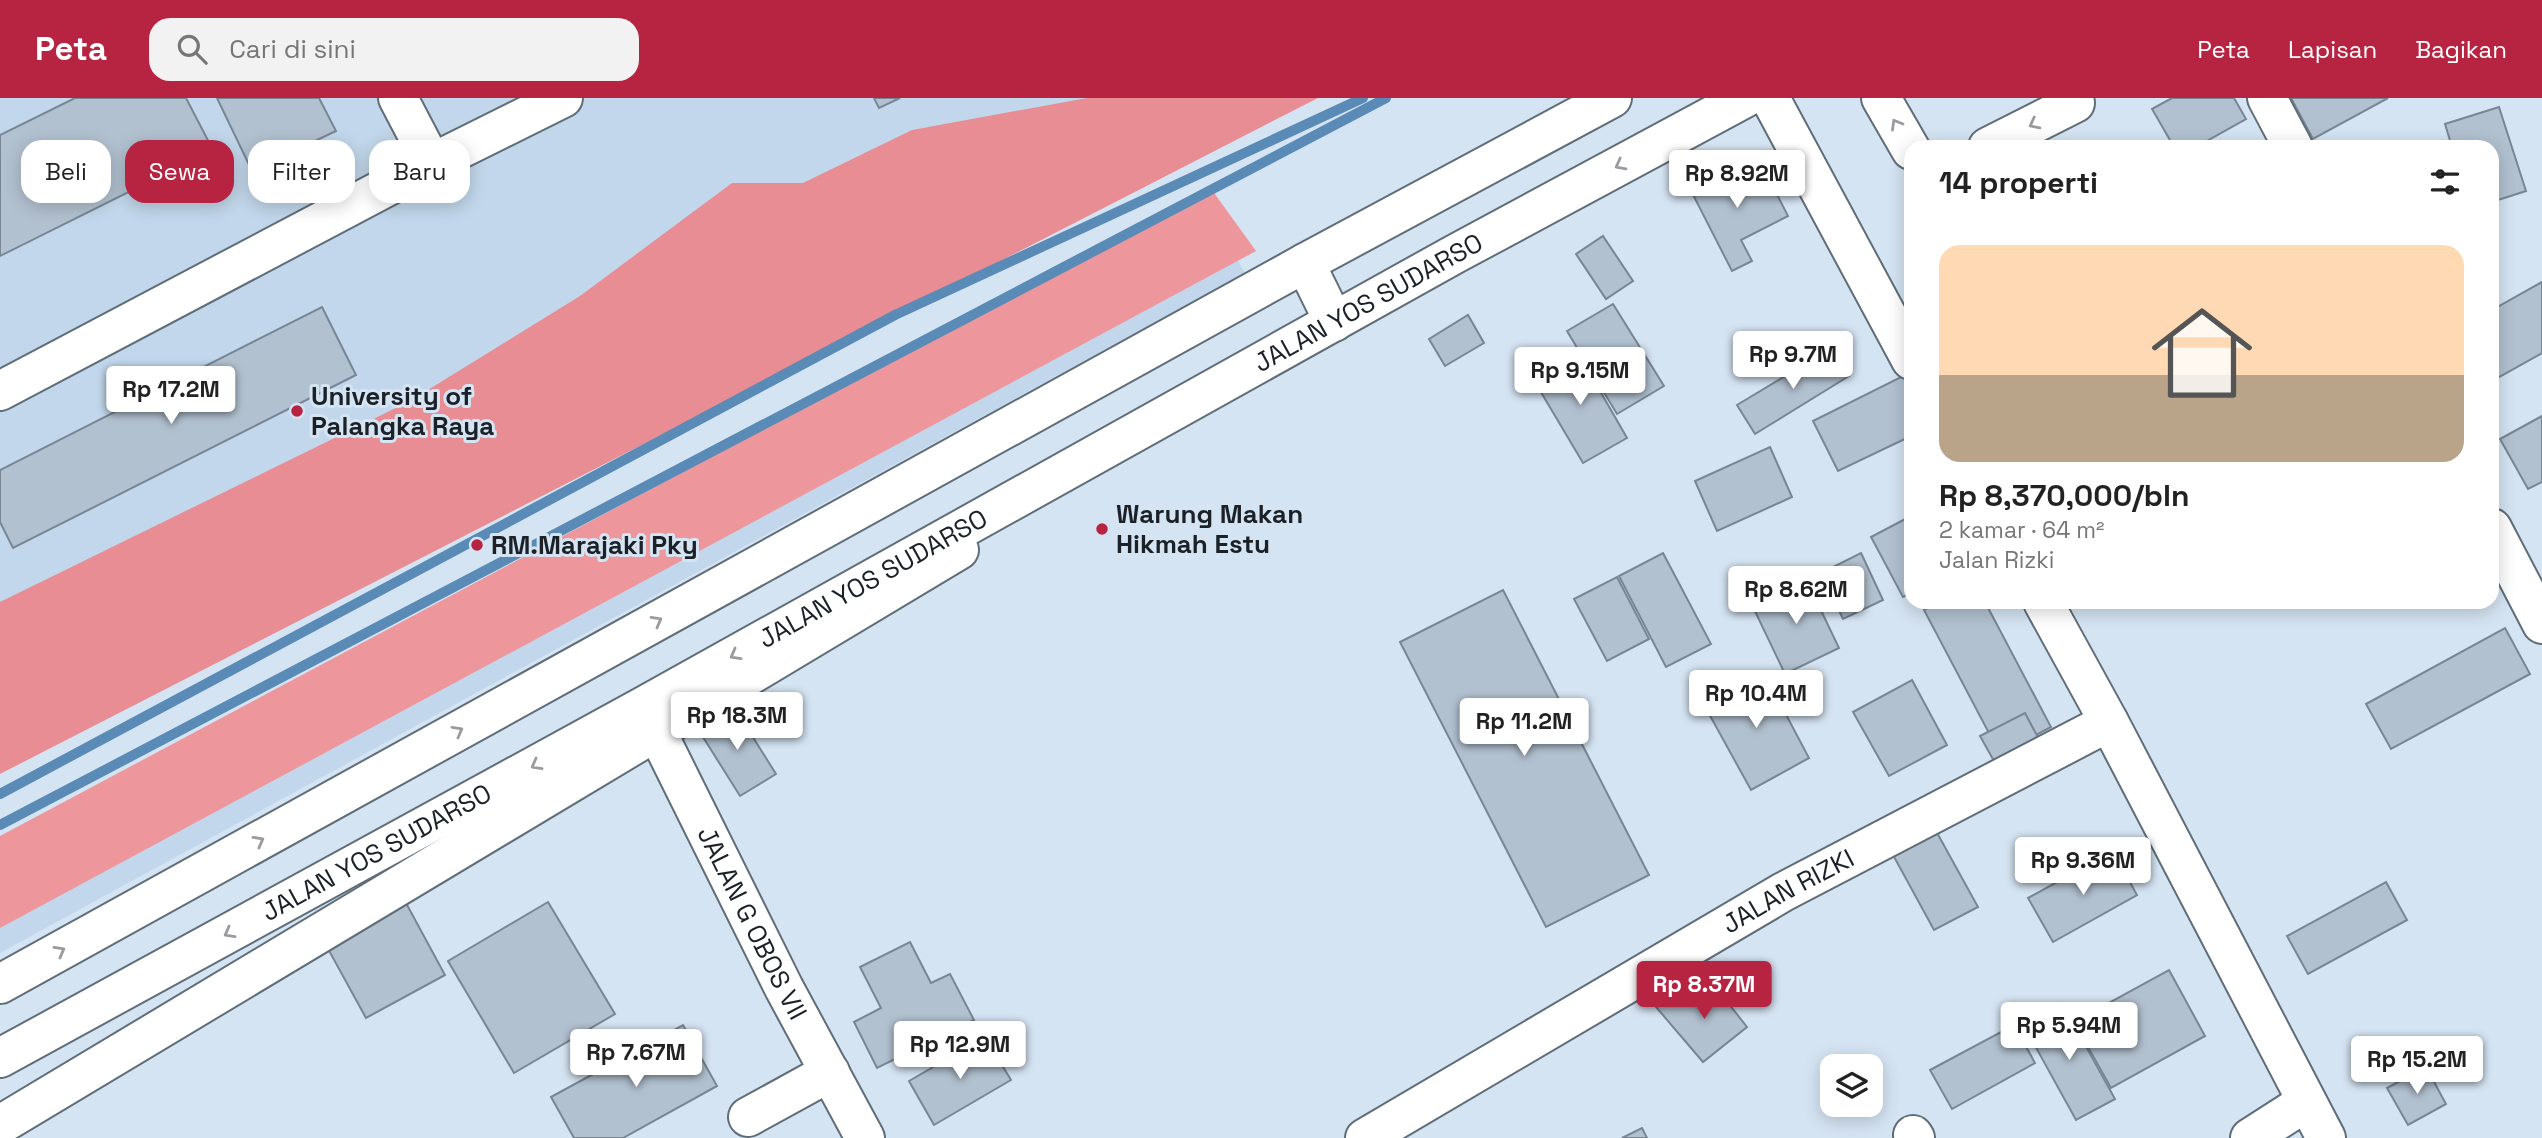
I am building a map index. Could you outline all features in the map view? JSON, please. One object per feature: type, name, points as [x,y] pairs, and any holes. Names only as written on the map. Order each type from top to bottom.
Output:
[{"type":"street","points":[[398,98],[420,140]]},
{"type":"street","points":[[470,144],[563,98]]},
{"type":"street","points":[[0,984],[1305,263],[1612,98]]},
{"type":"street","name":"JALAN YOS SUDARSO","points":[[0,1058],[644,706],[1455,254],[1745,98]]},
{"type":"street","points":[[1770,98],[1904,347]]},
{"type":"street","points":[[1881,98],[1905,140]]},
{"type":"street","points":[[2002,140],[2075,103],[2073,98]]},
{"type":"street","points":[[2267,98],[2289,140]]},
{"type":"street","points":[[0,391],[369,196]]},
{"type":"street","points":[[0,1125],[1455,254]]},
{"type":"street","points":[[1305,263],[1334,321]]},
{"type":"street","points":[[2499,541],[2542,624]]},
{"type":"street","points":[[2047,609],[2109,722],[2326,1138]]},
{"type":"street","name":"JALAN G OBOS VII","points":[[644,706],[784,988],[865,1138]]},
{"type":"street","name":"JALAN RIZKI","points":[[1365,1138],[1783,892],[2109,722]]},
{"type":"street","points":[[748,1117],[830,1072]]},
{"type":"street","points":[[2250,1138],[2306,1102]]},
{"type":"shaded area","name":"University of Palangka Raya","points":[[0,98],[1186,98],[0,725]]},
{"type":"shaded area","points":[[1087,98],[1318,98],[0,774],[0,602],[410,401],[580,296],[732,183],[803,183],[912,130]]},
{"type":"shaded area","points":[[1212,190],[1256,251],[0,928],[0,836]]},
{"type":"shaded area","points":[[1203,198],[1245,273],[0,953],[0,837]]},
{"type":"building","points":[[75,98],[186,98],[208,140],[125,140],[125,194],[111,201],[111,140],[21,140],[21,203],[106,203],[0,256],[0,135]]},
{"type":"building","points":[[217,98],[319,98],[336,131],[317,140],[248,140],[248,163]]},
{"type":"building","points":[[874,98],[900,98],[879,108]]},
{"type":"building","points":[[2172,98],[2234,98],[2246,119],[2208,140],[2170,140],[2152,109]]},
{"type":"building","points":[[2291,98],[2388,98],[2313,139]]},
{"type":"building","points":[[2499,107],[2526,191],[2499,200],[2499,140],[2450,140],[2445,124]]},
{"type":"building","points":[[1763,167],[1788,216],[1741,240],[1752,261],[1732,271],[1685,179],[1706,168],[1717,189]]},
{"type":"building","points":[[1603,236],[1633,281],[1606,299],[1576,254]]},
{"type":"building","points":[[2542,282],[2542,353],[2499,377],[2499,306]]},
{"type":"building","points":[[1613,304],[1664,386],[1617,414],[1567,331]]},
{"type":"building","points":[[322,307],[356,375],[13,548],[0,522],[0,470]]},
{"type":"building","points":[[1468,315],[1484,343],[1445,366],[1429,339]]},
{"type":"building","points":[[1832,348],[1849,376],[1755,434],[1737,405]]},
{"type":"building","points":[[1577,351],[1627,438],[1583,463],[1532,377]]},
{"type":"building","points":[[1904,376],[1904,439],[1838,471],[1813,421]]},
{"type":"building","points":[[2542,416],[2542,482],[2528,489],[2500,439]]},
{"type":"building","points":[[1770,447],[1792,497],[1717,531],[1695,481]]},
{"type":"building","points":[[1904,520],[1904,596],[1903,597],[1871,537]]},
{"type":"building","points":[[1663,553],[1711,644],[1666,667],[1619,576]]},
{"type":"building","points":[[1861,553],[1883,600],[1843,619],[1821,573]]},
{"type":"building","points":[[1617,577],[1649,639],[1607,661],[1574,599]]},
{"type":"building","points":[[1806,579],[1839,648],[1785,674],[1752,605]]},
{"type":"building","points":[[1503,590],[1649,875],[1546,927],[1400,642]]},
{"type":"building","points":[[1989,609],[2051,727],[2000,754],[1924,610]]},
{"type":"building","points":[[2505,628],[2530,674],[2391,749],[2366,704]]},
{"type":"building","points":[[1763,671],[1809,758],[1751,790],[1703,703]]},
{"type":"building","points":[[1912,680],[1947,745],[1889,776],[1853,712]]},
{"type":"building","points":[[734,707],[776,774],[740,796],[698,729]]},
{"type":"building","points":[[2025,713],[2043,747],[1999,770],[1980,736]]},
{"type":"building","points":[[1930,820],[1978,907],[1934,930],[1887,844]]},
{"type":"building","points":[[2113,851],[2137,895],[2053,942],[2028,898]]},
{"type":"building","points":[[2386,882],[2407,920],[2308,974],[2287,936]]},
{"type":"building","points":[[548,902],[615,1014],[514,1073],[448,961]]},
{"type":"building","points":[[406,903],[445,975],[366,1018],[327,947]]},
{"type":"building","points":[[910,942],[931,983],[950,974],[974,1020],[877,1068],[854,1022],[881,1008],[860,967]]},
{"type":"building","points":[[2169,970],[2205,1036],[2111,1088],[2074,1022]]},
{"type":"building","points":[[1714,985],[1747,1027],[1703,1062],[1656,1007]]},
{"type":"building","points":[[2062,1003],[2115,1099],[2076,1120],[2023,1024]]},
{"type":"building","points":[[683,1025],[717,1086],[623,1138],[574,1138],[551,1097]]},
{"type":"building","points":[[2014,1025],[2035,1063],[1952,1109],[1930,1070]]},
{"type":"building","points":[[985,1037],[1011,1080],[934,1125],[909,1081]]},
{"type":"building","points":[[2426,1067],[2446,1104],[2408,1125],[2387,1088]]},
{"type":"building","points":[[1642,1128],[1647,1138],[1622,1138]]},
{"type":"waterway","points":[[0,794],[895,315],[1363,98]]},
{"type":"waterway","points":[[0,825],[1386,98]]},
{"type":"place","name":"University of Palangka Raya","points":[[297,411]]},
{"type":"place","name":"Warung Makan Hikmah Estu","points":[[1102,529]]},
{"type":"place","name":"RM.Marajaki Pky","points":[[477,545]]}]
